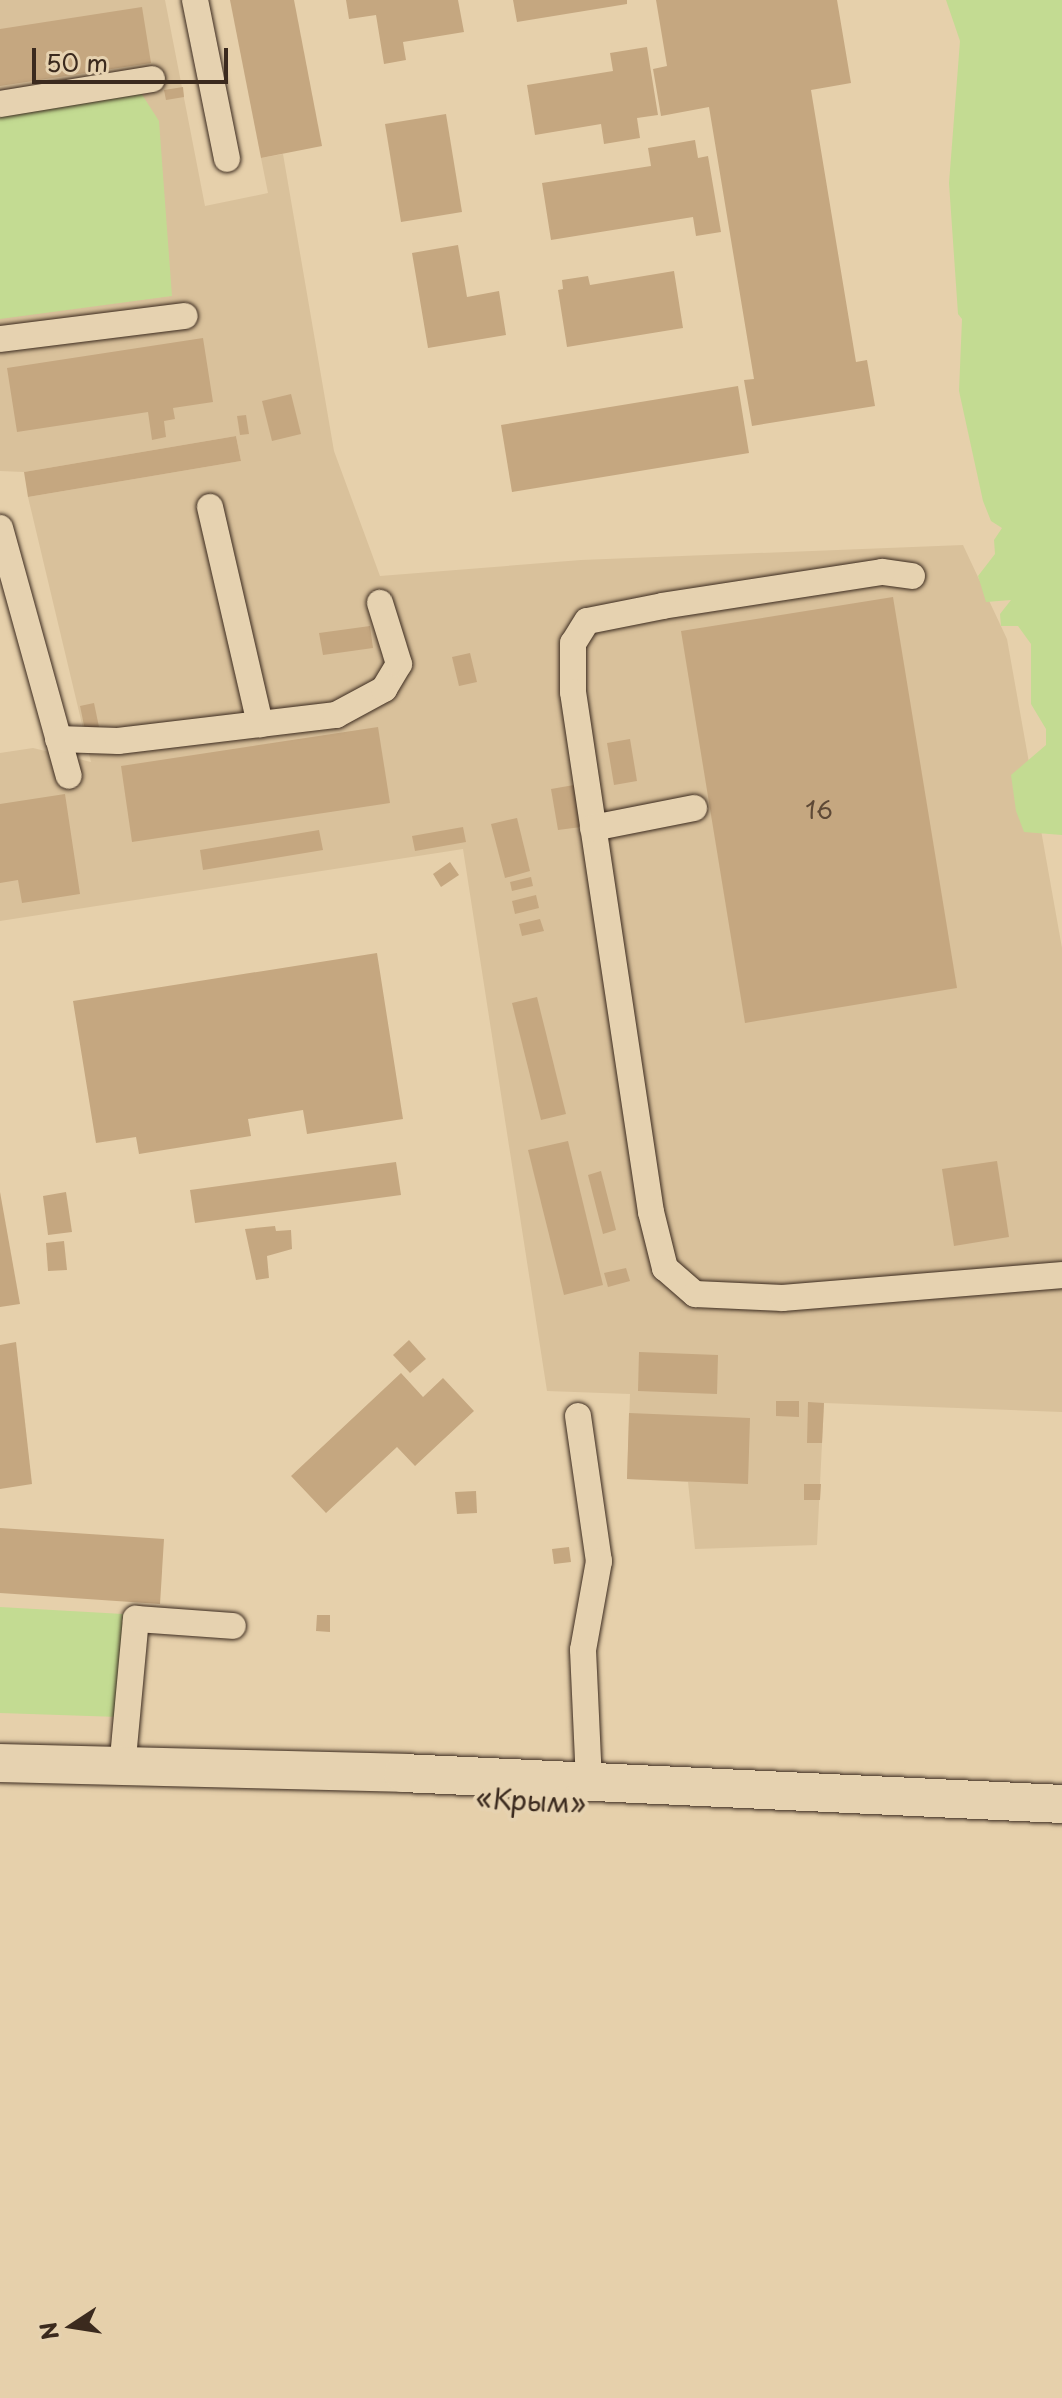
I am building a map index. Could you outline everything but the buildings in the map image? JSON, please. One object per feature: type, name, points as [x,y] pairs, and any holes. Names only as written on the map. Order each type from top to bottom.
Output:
[{"type":"highway","points":[[0,1763],[589,1782],[1062,1804]]},
{"type":"highway","name":"«Крым»","points":[[0,1784],[406,1794],[1062,1822]]},
{"type":"street","points":[[195,0],[227,159]]},
{"type":"street","points":[[0,104],[152,79]]},
{"type":"street","points":[[0,339],[185,316]]},
{"type":"street","points":[[210,507],[260,724]]},
{"type":"street","points":[[0,528],[4,560],[69,776]]},
{"type":"street","points":[[912,576],[882,572],[587,621],[573,643],[573,692],[651,1212],[665,1268],[695,1294],[783,1298],[1062,1275]]},
{"type":"street","points":[[58,739],[85,744],[336,715],[384,689],[399,664],[380,603]]},
{"type":"street","points":[[593,828],[694,808]]},
{"type":"street","points":[[578,1416],[599,1561],[583,1650],[589,1782]]},
{"type":"street","points":[[122,1769],[136,1619],[233,1626]]},
{"type":"shaded area","points":[[0,0],[165,0],[205,206],[268,193],[261,158],[283,154],[334,451],[380,576],[581,560],[963,545],[1007,639],[1062,948],[1062,1412],[824,1403],[817,1545],[695,1549],[688,1482],[627,1479],[630,1394],[547,1391],[463,849],[0,921],[0,753],[33,748],[91,762],[28,497],[241,461],[236,436],[24,472],[0,471]]},
{"type":"green space","points":[[946,0],[1062,0],[1062,835],[1024,832],[1016,811],[1011,775],[1046,745],[1046,729],[1031,704],[1031,644],[1018,626],[1001,626],[1000,614],[1011,600],[986,602],[978,576],[995,554],[994,540],[1002,528],[991,521],[983,501],[959,391],[962,319],[958,314],[949,183],[960,41]]},
{"type":"green space","points":[[141,93],[159,121],[172,296],[0,319],[0,114]]},
{"type":"green space","points":[[0,1607],[123,1614],[119,1717],[0,1713]]}]
